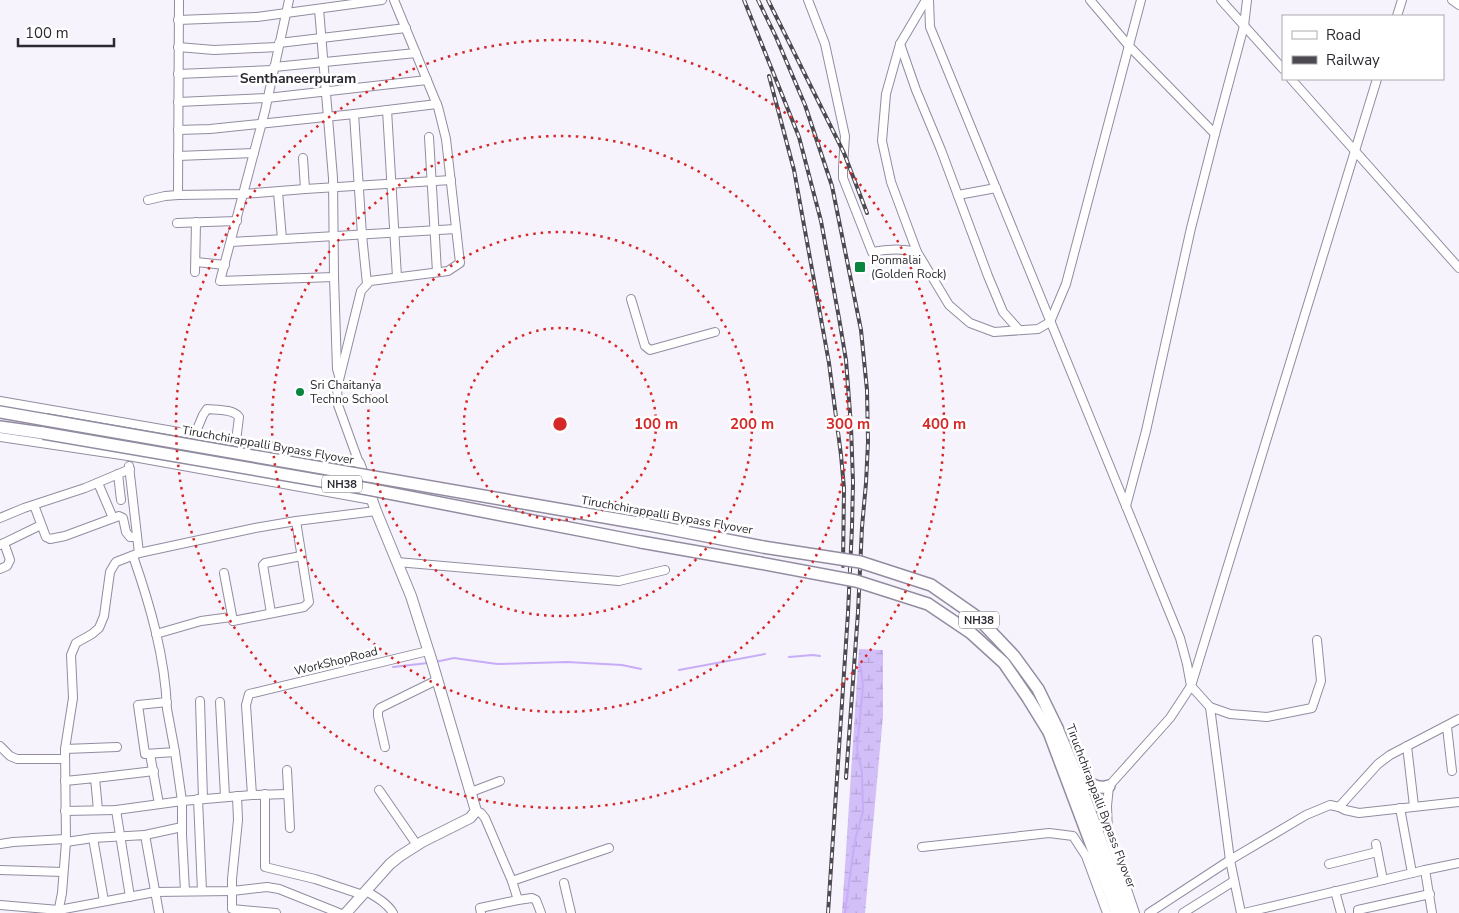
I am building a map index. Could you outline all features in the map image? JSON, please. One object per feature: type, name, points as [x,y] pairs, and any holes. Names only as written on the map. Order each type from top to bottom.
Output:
[{"type":"highway","name":"Tiruchchirappalli Bypass Flyover","points":[[5,413],[625,520],[763,547],[860,562],[932,585],[977,618],[1014,656],[1038,689],[1118,913]]},
{"type":"highway","name":"NH38","points":[[2,430],[21,435]]},
{"type":"highway","name":"Tiruchchirappalli Bypass Flyover","points":[[21,435],[43,433],[368,489],[640,542],[856,581],[928,604],[971,633],[1004,663],[1053,730],[1075,771],[1126,913]]},
{"type":"highway","points":[[1075,771],[1086,782],[1095,786],[1103,788],[1109,786]]},
{"type":"main road","points":[[346,913],[390,864],[417,845],[470,818],[476,811],[411,596],[376,511],[359,463]]},
{"type":"street","points":[[178,195],[179,0]]},
{"type":"street","points":[[288,0],[254,153],[220,281],[334,277]]},
{"type":"street","points":[[178,20],[257,17],[382,0]]},
{"type":"street","points":[[0,401],[359,463],[338,405],[337,388],[361,291],[370,281],[448,270],[460,263],[446,139],[437,104],[394,0]]},
{"type":"street","points":[[808,0],[825,44],[845,136],[843,178],[864,234],[872,252],[906,249],[917,252]]},
{"type":"street","points":[[928,0],[900,44],[886,94],[882,141],[891,182],[917,252],[949,305],[970,323],[994,332],[1038,329],[1050,322],[1066,284],[1141,0]]},
{"type":"street","points":[[928,0],[930,27],[1180,638],[1191,686],[1210,707],[1230,714],[1267,717],[1312,708],[1321,680],[1317,640]]},
{"type":"street","points":[[1090,0],[1128,46],[1215,134]]},
{"type":"street","points":[[1221,0],[1282,68]]},
{"type":"street","points":[[1126,506],[1146,431],[1191,228],[1244,26],[1247,0]]},
{"type":"street","points":[[1397,15],[1402,0]]},
{"type":"street","points":[[1452,0],[1459,4]]},
{"type":"street","points":[[318,9],[322,38],[333,188],[334,277],[337,369],[339,378]]},
{"type":"street","points":[[178,48],[214,50],[279,45],[406,28]]},
{"type":"street","points":[[900,44],[916,90],[1004,312],[1019,330]]},
{"type":"street","points":[[178,74],[274,69],[416,53]]},
{"type":"street","points":[[178,102],[267,98],[427,80]]},
{"type":"street","points":[[1292,80],[1459,268]]},
{"type":"street","points":[[1135,913],[1108,833],[1107,806],[1109,786],[1170,718],[1191,686],[1377,80]]},
{"type":"street","points":[[178,130],[210,129],[328,118],[437,104]]},
{"type":"street","points":[[386,110],[398,277]]},
{"type":"street","points":[[354,114],[367,284]]},
{"type":"street","points":[[429,137],[437,272]]},
{"type":"street","points":[[178,156],[254,153]]},
{"type":"street","points":[[303,158],[305,189]]},
{"type":"street","points":[[148,200],[178,195],[243,194],[451,180]]},
{"type":"street","points":[[958,195],[996,188]]},
{"type":"street","points":[[278,192],[282,239]]},
{"type":"street","points":[[177,223],[237,221]]},
{"type":"street","points":[[195,272],[196,222]]},
{"type":"street","points":[[231,242],[456,229]]},
{"type":"street","points":[[196,262],[225,265]]},
{"type":"street","points":[[631,299],[645,346],[650,350],[716,332]]},
{"type":"street","points":[[195,434],[202,415],[207,409],[231,412],[236,413],[239,417],[236,442]]},
{"type":"street","points":[[21,435],[372,500]]},
{"type":"street","points":[[128,456],[137,537],[136,555],[163,659],[167,702],[182,801],[186,891]]},
{"type":"street","points":[[0,518],[98,483],[130,469]]},
{"type":"street","points":[[118,474],[122,500]]},
{"type":"street","points":[[98,483],[113,518]]},
{"type":"street","points":[[34,505],[46,537],[50,539],[64,536],[118,516],[121,516],[126,532],[130,537],[137,537]]},
{"type":"street","points":[[58,911],[65,840],[65,750],[73,698],[71,655],[76,643],[92,634],[98,628],[104,616],[110,572],[116,562],[136,555],[255,528],[376,511]]},
{"type":"street","points":[[224,573],[233,622],[304,607],[309,602],[296,521]]},
{"type":"street","points":[[0,568],[6,566],[10,560],[2,544],[42,525]]},
{"type":"street","points":[[271,614],[263,565],[301,556]]},
{"type":"street","points":[[396,562],[619,581],[665,570]]},
{"type":"street","points":[[156,634],[186,625],[231,617]]},
{"type":"street","name":"WorkShopRoad","points":[[252,795],[246,705],[249,694],[428,650]]},
{"type":"street","points":[[385,748],[378,716],[380,708],[437,680]]},
{"type":"street","points":[[200,701],[202,891]]},
{"type":"street","points":[[167,702],[138,705],[145,754],[174,752]]},
{"type":"street","points":[[220,702],[225,796]]},
{"type":"street","points":[[1210,707],[1230,860],[1243,913],[1459,863]]},
{"type":"street","points":[[1339,806],[1378,764],[1390,755],[1459,720]]},
{"type":"street","points":[[1447,726],[1452,771]]},
{"type":"street","points":[[0,746],[10,756],[18,759],[65,759]]},
{"type":"street","points":[[1407,746],[1414,806]]},
{"type":"street","points":[[65,750],[118,747]]},
{"type":"street","points":[[150,754],[158,804]]},
{"type":"street","points":[[287,770],[290,828]]},
{"type":"street","points":[[65,781],[154,771]]},
{"type":"street","points":[[96,778],[98,810]]},
{"type":"street","points":[[471,792],[500,781]]},
{"type":"street","points":[[379,790],[417,845]]},
{"type":"street","points":[[265,794],[265,867],[365,893],[380,899],[393,913]]},
{"type":"street","points":[[66,811],[116,810],[225,796],[288,794]]},
{"type":"street","points":[[237,796],[238,820],[232,879],[232,909],[247,912],[276,913]]},
{"type":"street","points":[[1150,913],[1230,860],[1306,815],[1330,805],[1359,813],[1459,802]]},
{"type":"street","points":[[1400,808],[1412,873]]},
{"type":"street","points":[[116,810],[130,897]]},
{"type":"street","points":[[476,811],[485,818],[512,881],[518,900]]},
{"type":"street","points":[[0,844],[145,835],[182,828]]},
{"type":"street","points":[[922,847],[1049,834],[1073,836],[1086,856],[1107,913]]},
{"type":"street","points":[[145,835],[159,913]]},
{"type":"street","points":[[93,838],[104,901]]},
{"type":"street","points":[[1376,844],[1383,880]]},
{"type":"street","points":[[512,881],[609,848]]},
{"type":"street","points":[[1329,864],[1378,852]]},
{"type":"street","points":[[0,870],[63,872]]},
{"type":"street","points":[[1426,870],[1432,913]]},
{"type":"street","points":[[1183,913],[1234,881]]},
{"type":"street","points":[[564,883],[571,913]]},
{"type":"street","points":[[0,905],[58,911],[156,892],[232,891],[267,887],[275,888],[339,913]]},
{"type":"street","points":[[1335,891],[1343,913],[1358,912],[1430,894]]},
{"type":"street","points":[[481,913],[480,908],[532,898],[536,900],[541,913]]},
{"type":"green space","points":[[859,649],[883,650],[883,716],[865,913],[842,913]]},
{"type":"waterway","points":[[679,670],[765,654]]},
{"type":"waterway","points":[[789,657],[820,656]]},
{"type":"waterway","points":[[435,662],[454,658],[497,664],[567,662],[622,665],[641,669]]},
{"type":"waterway","points":[[393,667],[428,663]]},
{"type":"waterway","points":[[845,913],[855,840],[863,812],[862,772],[857,749],[863,686],[859,664]]},
{"type":"railway","points":[[744,0],[799,137],[821,221],[846,360],[851,426],[852,527],[828,913]]},
{"type":"railway","points":[[758,0],[805,105],[832,186],[861,330],[867,390],[868,442],[846,778]]},
{"type":"railway","points":[[768,0],[844,153],[867,213]]},
{"type":"railway","points":[[769,76],[794,170],[829,363],[844,488],[843,566]]},
{"type":"place","name":"Ponmalai (Golden Rock)","points":[[860,267]]},
{"type":"place","name":"Sri Chaitanya Techno School","points":[[300,392]]},
{"type":"district","name":"Senthaneerpuram","points":[[298,78]]}]
